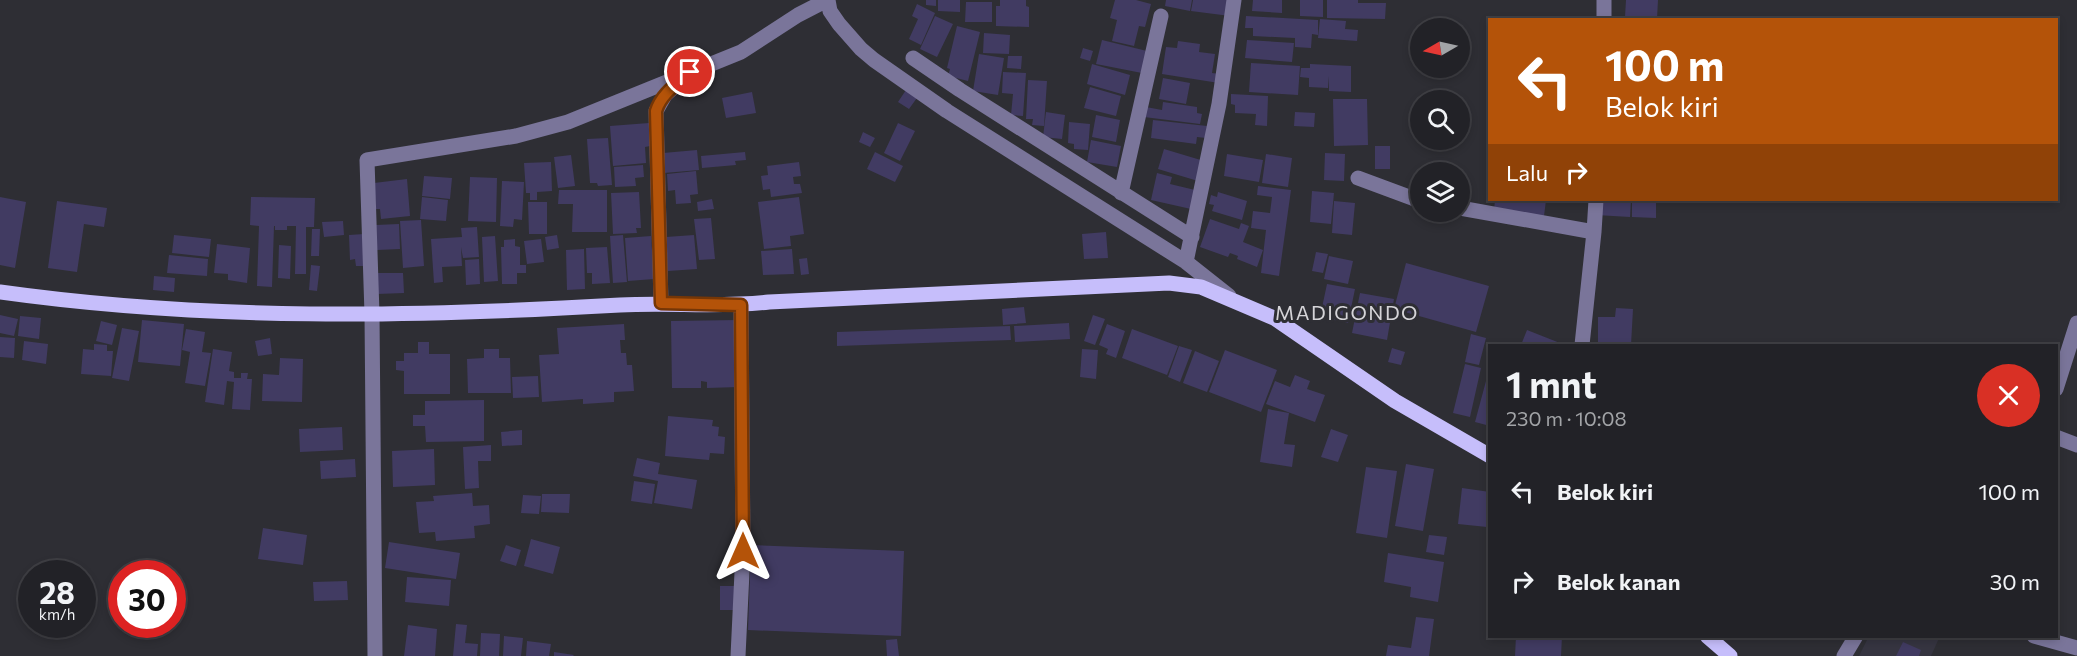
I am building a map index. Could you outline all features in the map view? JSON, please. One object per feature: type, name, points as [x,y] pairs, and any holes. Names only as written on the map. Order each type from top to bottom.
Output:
[{"type":"main road","points":[[0,292],[191,312],[344,316],[504,312],[661,303],[741,305],[1169,283],[1201,287],[1274,318],[1395,401],[1488,455]]},
{"type":"main road","points":[[1709,638],[1730,656]]},
{"type":"street","points":[[375,656],[372,314],[367,160],[516,136],[554,127],[741,52],[798,15],[828,0],[830,11],[838,24],[874,60],[947,111],[1186,262],[1233,299]]},
{"type":"street","points":[[1186,262],[1219,104],[1234,0]]},
{"type":"street","points":[[1604,0],[1604,18]]},
{"type":"street","points":[[1121,193],[1161,16]]},
{"type":"street","points":[[913,58],[1192,237]]},
{"type":"street","points":[[661,303],[656,111],[665,95],[690,72]]},
{"type":"street","points":[[1358,178],[1410,197]]},
{"type":"street","points":[[1582,344],[1596,201]]},
{"type":"street","points":[[1470,210],[1594,232]]},
{"type":"street","points":[[738,656],[743,551],[741,305]]},
{"type":"street","points":[[2058,383],[2076,331]]},
{"type":"street","points":[[2058,438],[2077,445]]},
{"type":"street","points":[[1844,656],[1855,638]]},
{"type":"street","points":[[2041,638],[2077,648]]},
{"type":"shaded area","points":[[1868,638],[1939,638],[1931,656],[1859,656]]},
{"type":"building","points":[[926,0],[936,0],[936,6],[926,5]]},
{"type":"building","points":[[938,0],[960,0],[960,12],[938,11]]},
{"type":"building","points":[[1000,0],[1026,0],[1026,6],[1029,7],[1029,27],[996,26],[996,6],[1000,6]]},
{"type":"building","points":[[1115,0],[1136,0],[1151,4],[1145,27],[1139,26],[1134,46],[1112,41],[1117,20],[1110,18]]},
{"type":"building","points":[[1166,0],[1192,0],[1190,11],[1165,6]]},
{"type":"building","points":[[1193,0],[1232,0],[1230,16],[1191,11]]},
{"type":"building","points":[[1253,0],[1282,0],[1282,13],[1252,11]]},
{"type":"building","points":[[1300,0],[1323,0],[1323,17],[1300,16]]},
{"type":"building","points":[[1327,0],[1386,3],[1385,19],[1327,18]]},
{"type":"building","points":[[1626,0],[1658,0],[1657,18],[1625,17]]},
{"type":"building","points":[[966,2],[992,2],[992,22],[965,22]]},
{"type":"building","points":[[917,4],[935,13],[921,45],[909,39],[918,19],[912,16]]},
{"type":"building","points":[[935,16],[953,24],[937,57],[920,49]]},
{"type":"building","points":[[1246,16],[1318,20],[1318,35],[1312,34],[1311,48],[1295,47],[1295,38],[1253,36],[1253,28],[1245,28]]},
{"type":"building","points":[[1320,19],[1346,21],[1345,29],[1358,30],[1357,41],[1318,38]]},
{"type":"building","points":[[957,26],[980,32],[968,81],[948,76],[950,69],[947,68]]},
{"type":"building","points":[[984,33],[1010,35],[1009,54],[983,53]]},
{"type":"building","points":[[1102,40],[1147,51],[1142,73],[1096,64]]},
{"type":"building","points":[[1247,40],[1294,43],[1292,62],[1245,58]]},
{"type":"building","points":[[1178,41],[1200,44],[1199,52],[1215,54],[1212,73],[1220,74],[1219,83],[1162,74],[1166,47],[1177,48]]},
{"type":"building","points":[[1083,48],[1093,51],[1090,61],[1080,58]]},
{"type":"building","points":[[979,54],[1004,58],[998,95],[973,91]]},
{"type":"building","points":[[1008,56],[1022,56],[1021,69],[1007,68]]},
{"type":"building","points":[[1251,63],[1300,66],[1298,95],[1249,92]]},
{"type":"building","points":[[1092,64],[1130,75],[1125,95],[1087,84]]},
{"type":"building","points":[[1310,64],[1351,66],[1351,92],[1329,91],[1329,76],[1328,88],[1309,87],[1309,78],[1300,77],[1301,68],[1310,68]]},
{"type":"building","points":[[1003,72],[1026,73],[1023,116],[1011,115],[1013,94],[1002,93]]},
{"type":"building","points":[[1163,78],[1190,83],[1186,104],[1159,99]]},
{"type":"building","points":[[1028,80],[1047,81],[1044,126],[1032,125],[1033,119],[1026,119]]},
{"type":"building","points":[[1090,87],[1121,96],[1116,116],[1084,108]]},
{"type":"building","points":[[906,90],[919,95],[909,109],[898,102]]},
{"type":"building","points":[[752,92],[756,113],[726,118],[722,98]]},
{"type":"building","points":[[1231,94],[1268,96],[1267,126],[1255,125],[1256,114],[1235,113],[1235,105],[1231,104]]},
{"type":"building","points":[[1333,99],[1367,99],[1368,145],[1334,146]]},
{"type":"building","points":[[1163,102],[1197,107],[1197,113],[1202,114],[1200,124],[1144,117],[1146,107],[1162,110]]},
{"type":"building","points":[[1046,112],[1065,115],[1062,139],[1043,137]]},
{"type":"building","points":[[1295,112],[1315,113],[1314,127],[1294,126]]},
{"type":"building","points":[[1096,115],[1120,120],[1116,142],[1092,137]]},
{"type":"building","points":[[1153,120],[1207,126],[1206,138],[1197,137],[1196,144],[1151,138]]},
{"type":"building","points":[[1069,122],[1090,124],[1088,150],[1074,149],[1074,144],[1068,143]]},
{"type":"building","points":[[649,123],[650,146],[645,147],[646,163],[613,166],[610,126]]},
{"type":"building","points":[[898,123],[915,131],[900,161],[884,153]]},
{"type":"building","points":[[863,132],[875,138],[870,147],[859,142]]},
{"type":"building","points":[[608,138],[612,185],[598,186],[597,183],[590,183],[587,139]]},
{"type":"building","points":[[1091,140],[1121,146],[1117,167],[1087,162]]},
{"type":"building","points":[[1375,146],[1390,146],[1390,169],[1375,169]]},
{"type":"building","points":[[1164,149],[1204,161],[1198,181],[1158,169]]},
{"type":"building","points":[[697,150],[699,170],[664,173],[663,153]]},
{"type":"building","points":[[745,152],[746,160],[735,161],[736,165],[702,168],[701,156]]},
{"type":"building","points":[[875,152],[903,166],[895,182],[867,169]]},
{"type":"building","points":[[1325,153],[1345,154],[1344,181],[1324,180]]},
{"type":"building","points":[[1227,154],[1263,160],[1259,182],[1224,176]]},
{"type":"building","points":[[1266,154],[1292,158],[1288,187],[1262,183]]},
{"type":"building","points":[[571,155],[575,186],[558,188],[554,157]]},
{"type":"building","points":[[551,162],[552,191],[537,192],[537,200],[530,200],[530,193],[526,193],[524,163]]},
{"type":"building","points":[[799,162],[801,176],[793,177],[794,184],[800,184],[802,193],[771,197],[770,189],[763,190],[761,176],[768,175],[767,166]]},
{"type":"building","points":[[643,165],[644,177],[635,178],[636,186],[615,187],[614,167]]},
{"type":"building","points":[[696,171],[698,194],[690,195],[691,203],[676,204],[675,190],[668,191],[667,174]]},
{"type":"building","points":[[1157,173],[1172,177],[1170,184],[1195,190],[1191,209],[1151,200]]},
{"type":"building","points":[[424,176],[452,178],[450,199],[422,196]]},
{"type":"building","points":[[470,177],[497,178],[496,222],[468,221]]},
{"type":"building","points":[[407,179],[410,216],[381,219],[380,209],[376,209],[374,183]]},
{"type":"building","points":[[502,181],[524,182],[522,220],[514,219],[513,227],[500,226]]},
{"type":"building","points":[[1258,186],[1291,190],[1279,276],[1261,273],[1266,230],[1251,228],[1253,211],[1270,213],[1272,197],[1257,195]]},
{"type":"building","points":[[559,190],[607,190],[607,232],[572,232],[573,204],[558,204]]},
{"type":"building","points":[[1312,191],[1334,193],[1331,224],[1310,222]]},
{"type":"building","points":[[639,192],[641,228],[636,228],[637,233],[613,234],[611,193]]},
{"type":"building","points":[[1218,192],[1247,201],[1242,220],[1212,211],[1214,205],[1209,204],[1211,195],[1217,197]]},
{"type":"building","points":[[0,197],[26,202],[15,268],[0,265]]},
{"type":"building","points":[[251,197],[315,198],[314,227],[306,227],[306,274],[295,274],[296,226],[287,226],[287,230],[275,230],[274,226],[272,287],[257,286],[259,226],[250,225]]},
{"type":"building","points":[[422,197],[448,200],[446,221],[420,219]]},
{"type":"building","points":[[799,197],[804,234],[790,236],[791,246],[764,249],[758,202]]},
{"type":"building","points":[[712,199],[714,209],[698,211],[697,202]]},
{"type":"building","points":[[57,201],[107,208],[104,227],[84,224],[77,272],[48,268]]},
{"type":"building","points":[[1334,201],[1355,203],[1352,235],[1332,233]]},
{"type":"building","points":[[1495,201],[1546,201],[1544,216],[1494,211]]},
{"type":"building","points":[[1597,201],[1631,201],[1630,217],[1596,215]]},
{"type":"building","points":[[1632,201],[1656,202],[1656,218],[1632,217]]},
{"type":"building","points":[[528,202],[547,202],[547,234],[529,234]]},
{"type":"building","points":[[711,218],[715,259],[699,260],[694,219]]},
{"type":"building","points":[[1210,219],[1239,229],[1241,223],[1249,226],[1243,242],[1263,250],[1257,267],[1237,259],[1238,256],[1230,253],[1228,257],[1200,247]]},
{"type":"building","points":[[421,220],[424,266],[403,268],[400,221]]},
{"type":"building","points":[[343,221],[344,235],[324,237],[322,222]]},
{"type":"building","points":[[399,224],[400,249],[377,250],[376,225]]},
{"type":"building","points":[[477,227],[479,257],[463,258],[461,247],[462,266],[442,267],[443,282],[434,283],[431,239],[462,237],[461,228]]},
{"type":"building","points":[[312,229],[320,229],[319,256],[311,256]]},
{"type":"building","points":[[1106,232],[1108,258],[1084,259],[1082,234]]},
{"type":"building","points":[[364,234],[366,266],[356,266],[355,259],[350,260],[349,235]]},
{"type":"building","points":[[174,235],[211,239],[209,257],[172,253]]},
{"type":"building","points":[[557,235],[559,248],[547,250],[545,237]]},
{"type":"building","points":[[623,235],[627,282],[613,283],[610,236]]},
{"type":"building","points":[[694,235],[697,269],[668,271],[666,237]]},
{"type":"building","points":[[495,236],[498,281],[484,282],[482,237]]},
{"type":"building","points":[[651,236],[654,279],[628,281],[625,238]]},
{"type":"building","points":[[515,239],[515,246],[520,247],[520,265],[526,265],[526,273],[517,273],[517,284],[502,284],[501,247],[504,247],[504,240]]},
{"type":"building","points":[[541,239],[544,262],[527,264],[524,241]]},
{"type":"building","points":[[217,244],[250,248],[247,283],[228,280],[228,274],[214,273]]},
{"type":"building","points":[[279,245],[291,246],[290,279],[278,278]]},
{"type":"building","points":[[607,247],[610,283],[592,284],[592,273],[587,273],[586,248]]},
{"type":"building","points":[[584,249],[585,289],[567,290],[566,250]]},
{"type":"building","points":[[792,249],[794,274],[763,275],[761,251]]},
{"type":"building","points":[[1316,252],[1328,254],[1323,273],[1312,271]]},
{"type":"building","points":[[169,255],[208,259],[207,276],[167,273]]},
{"type":"building","points":[[1329,256],[1353,261],[1348,284],[1324,279]]},
{"type":"building","points":[[807,258],[809,274],[801,275],[799,259]]},
{"type":"building","points":[[479,259],[480,284],[466,285],[465,260]]},
{"type":"building","points":[[1406,263],[1489,286],[1476,332],[1394,309]]},
{"type":"building","points":[[311,265],[320,266],[317,291],[309,290]]},
{"type":"building","points":[[377,273],[403,273],[404,293],[377,294]]},
{"type":"building","points":[[154,276],[175,278],[174,292],[153,290]]},
{"type":"building","points":[[1327,284],[1355,289],[1348,323],[1320,317]]},
{"type":"building","points":[[1360,293],[1394,299],[1387,340],[1352,333]]},
{"type":"building","points":[[1024,307],[1026,323],[1003,325],[1002,309]]},
{"type":"building","points":[[1616,308],[1633,309],[1631,344],[1598,343],[1598,317],[1615,317]]},
{"type":"building","points":[[0,315],[18,319],[14,336],[0,333]]},
{"type":"building","points":[[1093,315],[1105,319],[1095,345],[1084,341]]},
{"type":"building","points":[[20,316],[41,318],[39,339],[18,336]]},
{"type":"building","points":[[142,320],[184,324],[180,366],[138,362]]},
{"type":"building","points":[[739,320],[739,387],[707,388],[707,382],[701,381],[701,388],[672,388],[671,321]]},
{"type":"building","points":[[101,321],[117,325],[112,345],[96,341]]},
{"type":"building","points":[[1069,323],[1070,339],[1015,342],[1014,326]]},
{"type":"building","points":[[624,324],[625,340],[620,340],[621,353],[626,353],[627,365],[632,365],[634,391],[614,392],[614,402],[583,404],[583,399],[542,402],[539,355],[559,354],[557,328]]},
{"type":"building","points":[[1107,324],[1125,331],[1116,358],[1106,354],[1108,349],[1099,345]]},
{"type":"building","points":[[1010,326],[1011,340],[837,346],[837,332]]},
{"type":"building","points":[[122,328],[139,331],[129,381],[112,378]]},
{"type":"building","points":[[186,329],[205,332],[202,352],[211,353],[205,386],[185,383],[190,352],[182,350]]},
{"type":"building","points":[[1132,329],[1178,346],[1167,375],[1122,358]]},
{"type":"building","points":[[1527,330],[1562,344],[1521,344]]},
{"type":"building","points":[[1471,334],[1486,338],[1479,365],[1465,362]]},
{"type":"building","points":[[0,337],[15,338],[14,358],[0,357]]},
{"type":"building","points":[[270,338],[272,354],[258,356],[255,341]]},
{"type":"building","points":[[24,341],[48,344],[46,364],[22,360]]},
{"type":"building","points":[[418,342],[429,342],[429,354],[450,354],[450,394],[404,394],[404,371],[396,370],[396,361],[404,361],[404,353],[418,353]]},
{"type":"building","points":[[94,344],[107,345],[107,351],[113,351],[111,376],[81,374],[83,349],[94,350]]},
{"type":"building","points":[[1179,346],[1192,350],[1180,382],[1168,377]]},
{"type":"building","points":[[1392,348],[1405,352],[1401,365],[1388,362]]},
{"type":"building","points":[[213,349],[232,352],[229,371],[234,372],[234,378],[241,378],[241,373],[248,373],[247,379],[252,379],[250,410],[232,409],[234,382],[227,381],[224,405],[205,402]]},
{"type":"building","points":[[484,349],[499,349],[499,358],[510,358],[511,393],[468,393],[467,359],[484,358]]},
{"type":"building","points":[[1082,349],[1098,350],[1096,379],[1080,377]]},
{"type":"building","points":[[1225,350],[1277,370],[1261,412],[1209,392]]},
{"type":"building","points":[[1195,351],[1219,361],[1207,392],[1183,383]]},
{"type":"building","points":[[280,358],[303,359],[302,402],[262,401],[263,374],[279,375]]},
{"type":"building","points":[[1465,364],[1481,368],[1470,417],[1453,413]]},
{"type":"building","points":[[1295,375],[1310,381],[1307,389],[1325,395],[1315,422],[1266,404],[1275,381],[1290,387]]},
{"type":"building","points":[[538,376],[539,397],[513,398],[512,377]]},
{"type":"building","points":[[1486,381],[1488,382],[1488,425],[1475,422]]},
{"type":"building","points":[[484,400],[484,441],[426,442],[425,426],[413,426],[413,415],[425,415],[425,401]]},
{"type":"building","points":[[1268,409],[1289,413],[1284,444],[1295,445],[1292,467],[1260,462]]},
{"type":"building","points":[[668,416],[713,420],[712,426],[719,427],[718,436],[725,437],[724,454],[710,453],[709,460],[665,456]]},
{"type":"building","points":[[342,427],[343,450],[300,452],[299,429]]},
{"type":"building","points":[[1331,429],[1348,435],[1338,462],[1321,457]]},
{"type":"building","points":[[522,430],[522,445],[502,446],[501,432]]},
{"type":"building","points":[[491,445],[491,461],[478,461],[479,488],[465,489],[463,447]]},
{"type":"building","points":[[434,449],[435,485],[393,487],[392,451]]},
{"type":"building","points":[[637,458],[660,463],[658,474],[697,480],[692,509],[654,503],[658,481],[633,476]]},
{"type":"building","points":[[355,459],[356,477],[321,479],[320,461]]},
{"type":"building","points":[[1406,464],[1434,469],[1423,531],[1395,526]]},
{"type":"building","points":[[1366,467],[1397,471],[1387,538],[1356,533]]},
{"type":"building","points":[[634,481],[655,484],[652,504],[631,501]]},
{"type":"building","points":[[1462,488],[1488,492],[1487,527],[1458,524]]},
{"type":"building","points":[[472,493],[473,506],[489,505],[490,524],[474,526],[475,538],[436,541],[435,532],[419,533],[416,502],[434,501],[433,496]]},
{"type":"building","points":[[542,494],[570,494],[569,513],[541,512]]},
{"type":"building","points":[[523,495],[541,496],[539,514],[521,513]]},
{"type":"building","points":[[263,528],[307,535],[303,565],[258,559]]},
{"type":"building","points":[[1429,535],[1447,537],[1444,555],[1426,552]]},
{"type":"building","points":[[531,539],[560,547],[553,574],[524,566]]},
{"type":"building","points":[[389,542],[460,553],[456,579],[385,568]]},
{"type":"building","points":[[506,545],[521,550],[516,566],[500,561]]},
{"type":"building","points":[[751,545],[904,551],[901,636],[748,630]]},
{"type":"building","points":[[1388,553],[1444,562],[1438,602],[1410,597],[1411,587],[1384,582]]},
{"type":"building","points":[[407,577],[451,580],[449,606],[405,602]]},
{"type":"building","points":[[347,581],[348,600],[314,601],[313,582]]},
{"type":"building","points":[[720,586],[735,586],[736,610],[720,610]]},
{"type":"building","points":[[1416,617],[1434,619],[1429,656],[1386,656],[1388,645],[1411,648]]},
{"type":"building","points":[[456,624],[467,625],[465,643],[478,644],[477,656],[453,656]]},
{"type":"building","points":[[408,625],[437,629],[435,656],[404,656]]},
{"type":"building","points":[[481,633],[500,634],[499,656],[480,656]]},
{"type":"building","points":[[504,636],[523,638],[521,656],[503,656]]},
{"type":"building","points":[[1516,638],[1562,638],[1561,656],[1515,656]]},
{"type":"building","points":[[897,639],[899,656],[887,656],[886,640]]},
{"type":"building","points":[[527,641],[551,644],[549,656],[526,656]]},
{"type":"building","points":[[1903,642],[1921,650],[1919,656],[1896,656]]},
{"type":"building","points":[[554,652],[574,655],[554,656]]},
{"type":"district","name":"MADIGONDO","points":[[1347,313]]},
{"type":"route","points":[[690,72],[665,95],[656,111],[661,303],[741,305],[743,551]]}]
